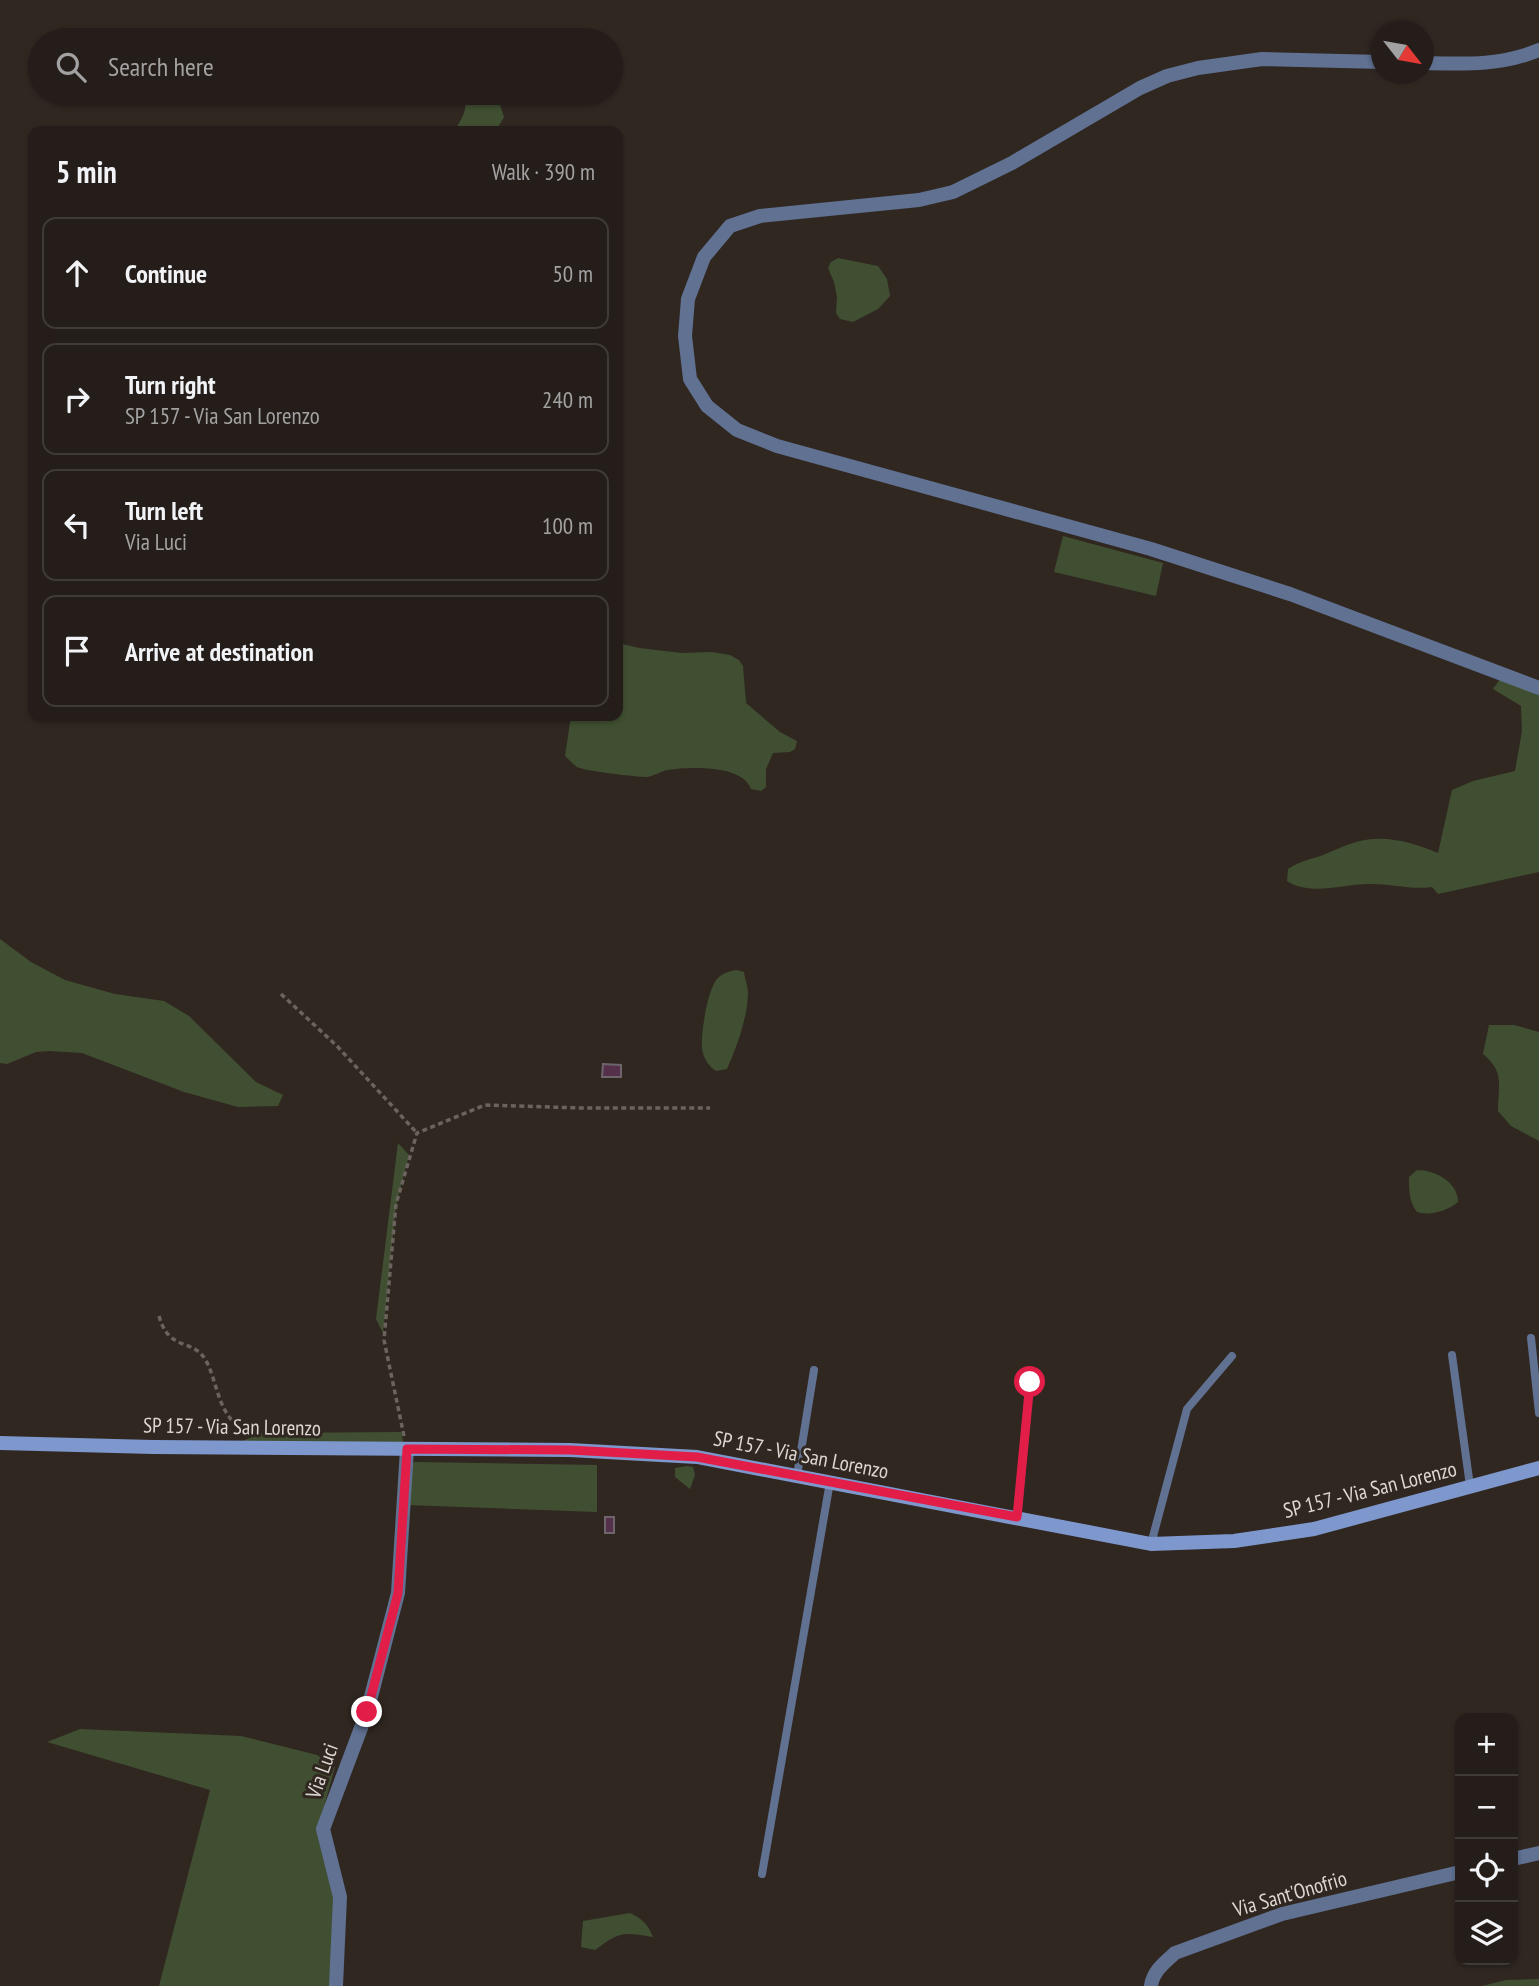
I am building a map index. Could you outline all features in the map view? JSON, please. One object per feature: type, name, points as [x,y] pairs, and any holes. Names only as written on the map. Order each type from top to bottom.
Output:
[{"type":"main road","name":"SP 157 - Via San Lorenzo","points":[[0,1443],[153,1447],[570,1450],[697,1457],[1151,1544],[1234,1541],[1314,1529],[1539,1468]]},
{"type":"street","points":[[1434,63],[1488,64],[1521,58],[1539,50]]},
{"type":"street","points":[[1371,62],[1262,58],[1198,68],[1167,76],[1140,88],[1012,163],[953,192],[919,200],[760,216],[730,226],[704,257],[688,299],[685,336],[690,379],[707,406],[737,430],[777,446],[1151,549],[1290,594],[1539,688]]},
{"type":"street","name":"Via Luci","points":[[336,1986],[340,1897],[323,1829],[367,1712],[398,1593],[407,1449]]},
{"type":"street","points":[[1518,1858],[1539,1853]]},
{"type":"street","name":"Via Sant'Onofrio","points":[[1151,1986],[1152,1979],[1161,1965],[1175,1952],[1282,1914],[1455,1873]]},
{"type":"lane","points":[[1531,1338],[1539,1413]]},
{"type":"lane","points":[[1452,1355],[1470,1486]]},
{"type":"lane","points":[[1151,1544],[1188,1409],[1232,1356]]},
{"type":"lane","points":[[797,1476],[814,1370]]},
{"type":"lane","points":[[1017,1517],[1030,1382]]},
{"type":"lane","points":[[762,1874],[830,1482]]},
{"type":"path","points":[[281,994],[337,1046],[417,1133]]},
{"type":"path","points":[[417,1133],[485,1105],[710,1108]]},
{"type":"path","points":[[407,1449],[384,1340],[396,1204],[417,1133]]},
{"type":"path","points":[[159,1316],[163,1330],[172,1338],[201,1353],[208,1363],[217,1397],[232,1419],[242,1428],[255,1431]]},
{"type":"path","points":[[393,1434],[404,1433]]},
{"type":"green space","points":[[500,105],[504,117],[499,126],[458,126],[465,107]]},
{"type":"green space","points":[[838,258],[878,266],[887,279],[890,296],[878,309],[853,322],[840,319],[836,313],[837,297],[828,268],[831,262]]},
{"type":"green space","points":[[1063,536],[1163,563],[1156,596],[1054,572]]},
{"type":"green space","points":[[623,644],[682,653],[711,652],[730,655],[739,660],[743,666],[746,703],[780,732],[797,741],[795,749],[790,752],[773,753],[766,769],[766,787],[761,791],[751,789],[746,781],[726,771],[677,769],[641,777],[582,769],[565,756],[570,721],[623,721]]},
{"type":"green space","points":[[1500,679],[1539,695],[1539,872],[1438,894],[1432,887],[1361,884],[1317,889],[1297,886],[1287,881],[1288,869],[1293,866],[1364,840],[1397,840],[1438,853],[1452,790],[1473,781],[1515,771],[1522,731],[1521,706],[1493,689]]},
{"type":"green space","points":[[0,939],[31,962],[65,980],[115,994],[164,1001],[189,1016],[256,1082],[283,1095],[278,1106],[238,1107],[184,1092],[82,1053],[36,1052],[7,1064],[0,1063]]},
{"type":"green space","points":[[736,970],[744,972],[748,994],[746,1013],[727,1069],[716,1071],[708,1064],[703,1051],[705,1012],[717,979]]},
{"type":"green space","points":[[1489,1025],[1514,1025],[1539,1032],[1539,1141],[1511,1126],[1498,1111],[1499,1080],[1495,1067],[1483,1054]]},
{"type":"green space","points":[[398,1143],[409,1155],[396,1206],[383,1333],[376,1319]]},
{"type":"green space","points":[[1417,1170],[1444,1178],[1454,1189],[1458,1202],[1439,1212],[1417,1212],[1411,1200],[1409,1177]]},
{"type":"green space","points":[[401,1432],[404,1446],[242,1441],[262,1433]]},
{"type":"green space","points":[[414,1462],[597,1465],[597,1512],[407,1505],[408,1470]]},
{"type":"green space","points":[[693,1467],[695,1475],[690,1489],[675,1477],[675,1468]]},
{"type":"green space","points":[[80,1729],[241,1736],[317,1755],[335,1767],[324,1807],[322,1842],[334,1893],[332,1986],[159,1986],[210,1790],[47,1742]]},
{"type":"green space","points":[[630,1913],[644,1923],[653,1937],[622,1934],[595,1950],[581,1947],[583,1921]]},
{"type":"green space","points":[[1539,1979],[1539,1986],[1482,1986],[1506,1980]]},
{"type":"building","points":[[603,1064],[621,1065],[621,1077],[602,1077]]},
{"type":"building","points":[[605,1517],[614,1517],[614,1533],[605,1533]]},
{"type":"route","points":[[367,1712],[398,1593],[407,1449],[570,1450],[697,1457],[1017,1517],[1030,1382]]}]
